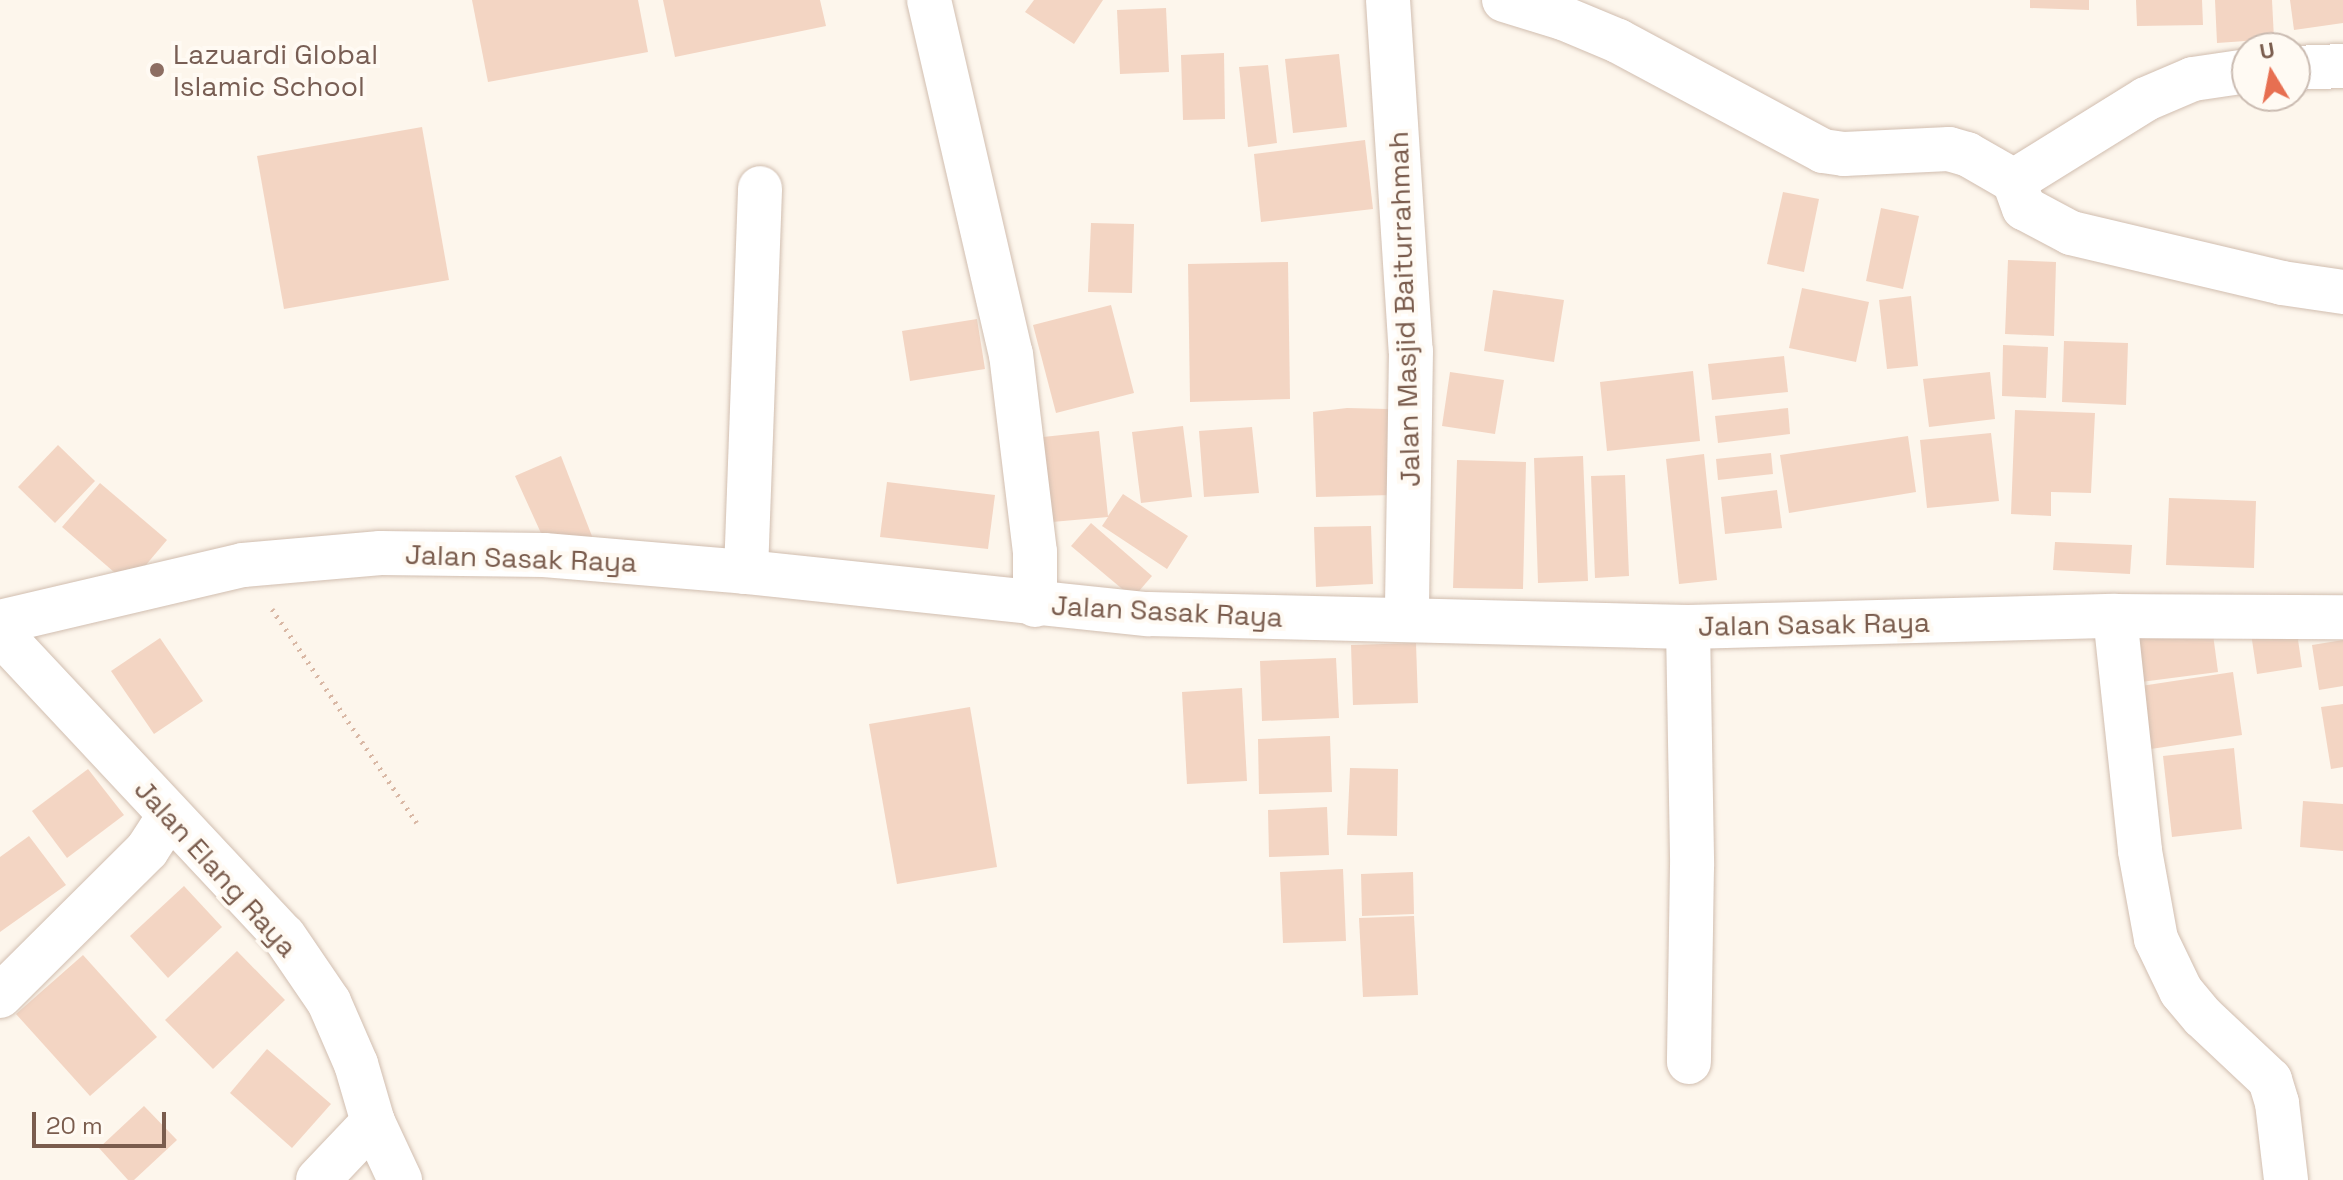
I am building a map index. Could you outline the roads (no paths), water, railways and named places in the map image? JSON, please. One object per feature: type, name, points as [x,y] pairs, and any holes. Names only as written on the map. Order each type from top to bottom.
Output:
[{"type":"street","points":[[929,0],[1011,354],[1035,552],[1035,605]]},
{"type":"street","name":"Jalan Masjid Baiturrahmah","points":[[1388,0],[1411,351],[1407,619]]},
{"type":"street","points":[[1504,0],[1563,18],[1618,41],[1823,151],[1844,154],[1949,149],[1967,154],[2014,181],[2024,208],[2071,233],[2282,283],[2343,292]]},
{"type":"street","points":[[2311,67],[2343,66]]},
{"type":"street","points":[[2014,181],[2146,99],[2193,79],[2231,73]]},
{"type":"street","points":[[746,572],[760,188]]},
{"type":"street","name":"Jalan Sasak Raya","points":[[0,622],[243,565],[380,553],[529,555],[746,572],[1035,605],[1148,614],[1688,627],[2115,616],[2343,617]]},
{"type":"street","points":[[2115,616],[2140,851],[2156,939],[2188,1000],[2225,1041],[2270,1080],[2277,1103],[2286,1180]]},
{"type":"street","points":[[1688,627],[1692,836],[1689,1062]]},
{"type":"street","name":"Jalan Elang Raya","points":[[0,633],[284,936],[329,1002],[356,1064],[373,1122],[400,1180]]},
{"type":"street","points":[[0,996],[147,850],[169,816]]},
{"type":"street","points":[[318,1180],[373,1122]]},
{"type":"place","name":"Lazuardi Global Islamic School","points":[[157,70]]}]
